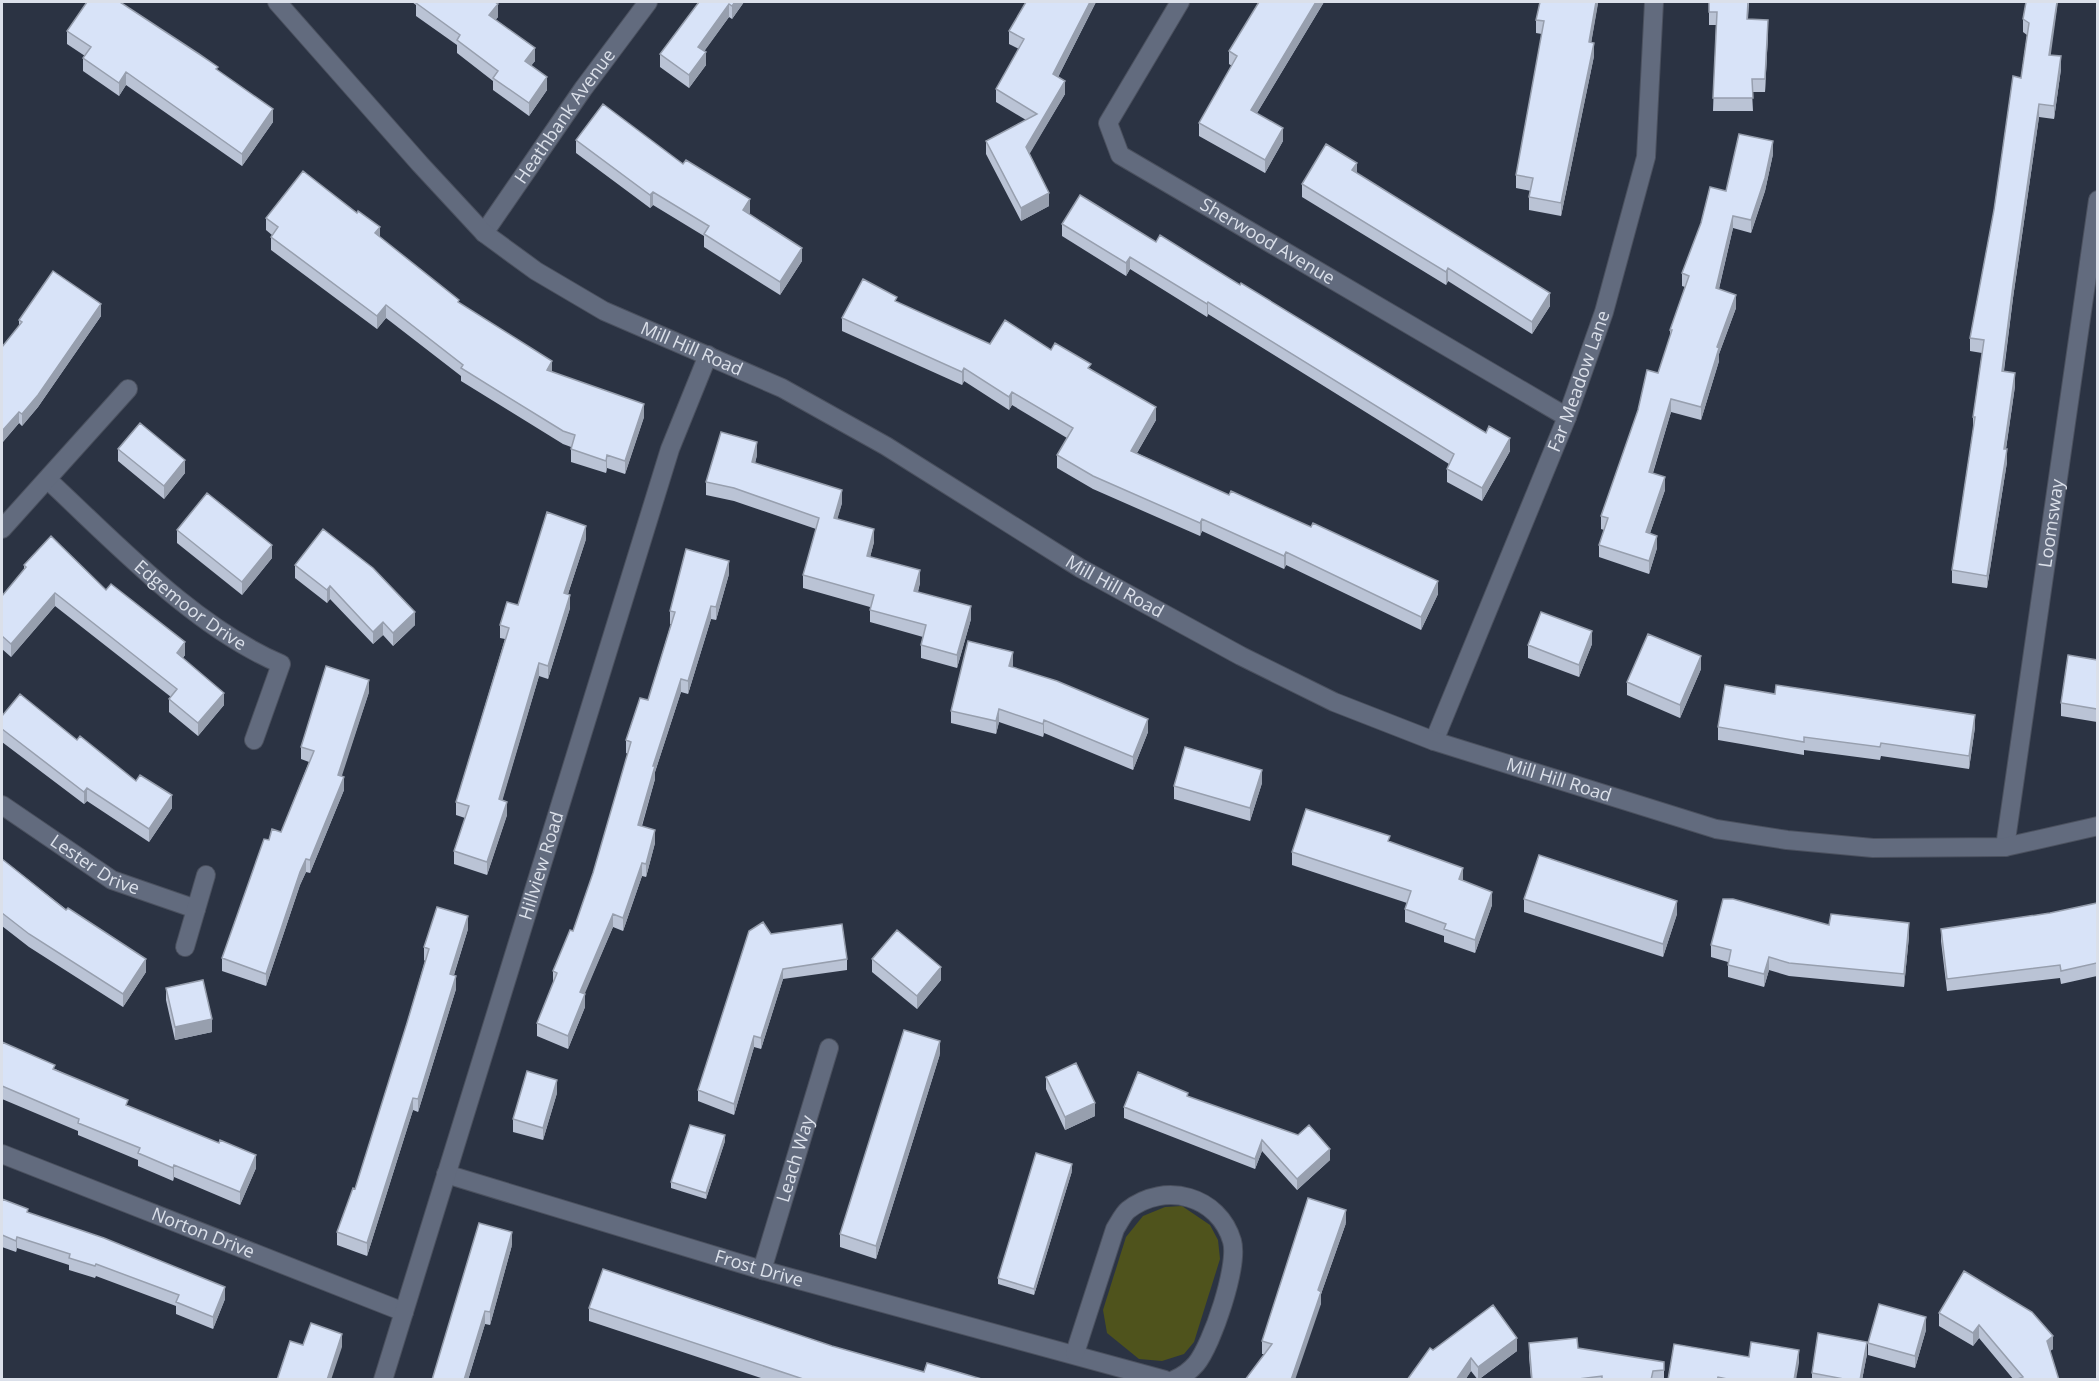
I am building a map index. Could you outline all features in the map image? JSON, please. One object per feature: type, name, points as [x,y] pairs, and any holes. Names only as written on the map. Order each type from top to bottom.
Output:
[{"type":"street","name":"Mill Hill Road","points":[[277,2],[484,233],[536,271],[604,312],[782,388],[886,446],[1080,568],[1241,656],[1334,702],[1434,741],[1716,829],[1787,840],[1873,848],[2005,847],[2097,826]]},
{"type":"street","name":"Heathbank Avenue","points":[[484,233],[583,89],[648,2]]},
{"type":"street","name":"Sherwood Avenue","points":[[1180,2],[1108,123],[1120,155],[1567,417]]},
{"type":"street","name":"Far Meadow Lane","points":[[1434,741],[1567,417],[1604,312],[1646,157],[1654,2]]},
{"type":"street","name":"Loomsway","points":[[2005,847],[2097,200]]},
{"type":"street","name":"Hillview Road","points":[[383,1380],[670,448],[708,355]]},
{"type":"street","points":[[2,529],[128,389]]},
{"type":"street","name":"Edgemoor Drive","points":[[48,480],[159,583],[249,650],[281,664],[254,740]]},
{"type":"street","name":"Lester Drive","points":[[2,805],[112,880],[196,909]]},
{"type":"street","points":[[185,947],[206,875]]},
{"type":"street","name":"Leach Way","points":[[762,1270],[829,1048]]},
{"type":"street","name":"Norton Drive","points":[[2,1154],[404,1312]]},
{"type":"street","name":"Frost Drive","points":[[446,1174],[762,1270],[1075,1353],[1165,1380]]},
{"type":"street","points":[[1075,1353],[1115,1229],[1127,1211],[1164,1194],[1188,1195],[1208,1206],[1223,1222],[1233,1243],[1231,1268],[1211,1338],[1198,1363],[1174,1380]]},
{"type":"green space","points":[[1182,1206],[1210,1225],[1218,1240],[1220,1259],[1194,1342],[1184,1354],[1162,1361],[1139,1359],[1107,1333],[1103,1310],[1126,1237],[1143,1216],[1165,1207]]},
{"type":"building","points":[[87,2],[120,2],[218,67],[216,69],[273,109],[242,154],[126,72],[119,83],[83,58],[91,47],[67,31]]},
{"type":"building","points":[[417,2],[495,2],[498,4],[489,15],[535,48],[525,61],[547,77],[529,103],[493,78],[498,71],[457,40],[460,35]]},
{"type":"building","points":[[699,2],[735,2],[732,6],[729,4],[698,47],[706,52],[689,75],[660,54]]},
{"type":"building","points":[[1026,2],[1090,2],[1053,74],[1065,81],[1026,147],[1049,193],[1021,208],[986,141],[1037,114],[996,89],[1024,39],[1009,31]]},
{"type":"building","points":[[1259,2],[1316,2],[1251,110],[1283,128],[1265,160],[1199,123],[1237,56],[1229,51]]},
{"type":"building","points":[[1540,2],[1596,2],[1589,42],[1594,43],[1561,203],[1529,197],[1533,178],[1516,175],[1544,21],[1536,20]]},
{"type":"building","points":[[1709,2],[1748,2],[1747,19],[1768,20],[1765,79],[1752,79],[1753,98],[1713,98],[1717,12],[1709,12]]},
{"type":"building","points":[[2026,2],[2057,2],[2049,55],[2061,56],[2054,106],[2039,104],[2013,285],[2002,371],[2015,373],[2004,449],[2007,449],[1987,576],[1952,570],[1984,340],[1970,338],[1994,210],[2013,76],[2021,78],[2029,23],[2023,19]]},
{"type":"building","points":[[603,104],[683,164],[686,160],[750,199],[743,210],[802,248],[780,282],[704,234],[709,226],[653,192],[650,195],[576,140]]},
{"type":"building","points":[[1739,134],[1773,141],[1765,178],[1751,220],[1733,216],[1716,288],[1736,295],[1717,347],[1719,348],[1701,407],[1671,399],[1649,472],[1665,477],[1646,532],[1657,536],[1649,561],[1599,545],[1608,518],[1601,516],[1638,410],[1647,370],[1658,373],[1689,276],[1682,273],[1701,223],[1710,187],[1726,191]]},
{"type":"building","points":[[1326,144],[1357,163],[1352,170],[1550,293],[1532,322],[1448,268],[1446,272],[1302,184]]},
{"type":"building","points":[[303,171],[357,213],[358,211],[380,227],[375,233],[459,300],[458,302],[552,361],[547,370],[644,404],[625,461],[607,455],[606,461],[571,449],[575,435],[563,431],[461,368],[463,365],[386,305],[377,316],[271,237],[278,227],[266,218]]},
{"type":"building","points":[[1080,195],[1156,242],[1160,235],[1486,433],[1489,426],[1510,438],[1482,488],[1447,469],[1454,454],[1208,302],[1207,304],[1130,257],[1126,263],[1062,224]]},
{"type":"building","points":[[53,271],[101,304],[38,395],[22,414],[19,412],[2,431],[2,347],[22,322],[19,320]]},
{"type":"building","points":[[863,279],[897,297],[895,301],[990,344],[1005,320],[1051,350],[1055,343],[1091,364],[1088,368],[1156,407],[1131,451],[1229,495],[1231,491],[1311,527],[1313,523],[1438,581],[1421,617],[1286,552],[1284,556],[1202,519],[1200,523],[1093,476],[1057,455],[1073,428],[1012,392],[1009,397],[964,368],[962,372],[842,318]]},
{"type":"building","points":[[140,423],[185,460],[164,486],[118,449]]},
{"type":"building","points":[[721,432],[757,442],[752,462],[842,490],[834,518],[874,529],[867,556],[920,570],[914,591],[971,606],[957,655],[921,645],[926,625],[870,610],[874,595],[803,575],[819,518],[734,488],[706,482]]},
{"type":"building","points":[[207,493],[272,545],[242,582],[177,530]]},
{"type":"building","points":[[547,512],[586,526],[564,593],[570,595],[548,666],[539,663],[499,799],[507,802],[487,862],[454,851],[469,806],[456,802],[509,628],[500,625],[507,602],[518,605]]},
{"type":"building","points":[[323,529],[373,568],[415,612],[393,633],[383,622],[373,632],[330,586],[327,590],[295,565]]},
{"type":"building","points":[[51,536],[106,590],[111,584],[185,642],[177,653],[224,693],[198,723],[169,699],[177,689],[55,593],[11,644],[2,636],[2,596],[26,567],[24,565]]},
{"type":"building","points":[[686,549],[729,561],[716,607],[711,606],[688,681],[681,679],[653,766],[655,766],[638,825],[655,830],[646,864],[642,863],[623,918],[613,914],[580,992],[585,994],[568,1036],[537,1023],[557,973],[553,971],[570,930],[573,931],[593,873],[631,742],[626,740],[640,698],[648,700],[675,612],[670,611]]},
{"type":"building","points":[[1541,612],[1592,631],[1579,665],[1528,645]]},
{"type":"building","points":[[1648,634],[1701,656],[1680,705],[1627,682]]},
{"type":"building","points":[[968,641],[1013,652],[1009,666],[1057,681],[1148,719],[1133,757],[1044,720],[1043,724],[999,709],[996,721],[951,711]]},
{"type":"building","points":[[2068,655],[2097,660],[2097,709],[2061,703]]},
{"type":"building","points":[[326,666],[369,680],[338,775],[344,777],[310,860],[306,859],[300,872],[266,974],[222,958],[264,839],[269,840],[272,829],[281,832],[314,751],[301,747]]},
{"type":"building","points":[[1725,685],[1775,694],[1776,685],[1975,715],[1969,756],[1881,743],[1880,747],[1804,737],[1804,742],[1718,727]]},
{"type":"building","points":[[20,694],[77,740],[80,736],[136,781],[140,775],[172,795],[149,829],[87,788],[84,792],[2,729],[2,716]]},
{"type":"building","points":[[1185,747],[1262,770],[1250,808],[1174,786]]},
{"type":"building","points":[[1306,809],[1390,836],[1388,841],[1463,868],[1459,879],[1492,892],[1475,940],[1444,929],[1446,924],[1405,909],[1411,891],[1292,852]]},
{"type":"building","points":[[1539,855],[1677,901],[1663,944],[1524,899]]},
{"type":"building","points":[[2,859],[66,910],[68,908],[146,959],[123,994],[29,934],[2,913]]},
{"type":"building","points":[[1723,899],[1733,899],[1829,925],[1831,914],[1909,923],[1904,974],[1789,963],[1769,957],[1764,974],[1728,965],[1731,950],[1711,945]]},
{"type":"building","points":[[2097,903],[2097,963],[2061,971],[2060,965],[1947,979],[1941,929],[2050,913]]},
{"type":"building","points":[[437,907],[468,916],[450,974],[456,976],[418,1099],[413,1098],[367,1243],[337,1232],[353,1188],[355,1189],[407,1023],[429,949],[424,947]]},
{"type":"building","points":[[763,922],[771,934],[842,924],[847,959],[783,969],[761,1038],[754,1036],[734,1104],[698,1090],[749,931]]},
{"type":"building","points":[[897,930],[941,967],[917,996],[872,959]]},
{"type":"building","points":[[203,980],[212,1019],[175,1027],[166,988]]},
{"type":"building","points":[[904,1030],[940,1041],[876,1246],[840,1234]]},
{"type":"building","points":[[2,1042],[55,1065],[53,1069],[128,1100],[126,1105],[219,1143],[220,1140],[256,1155],[240,1192],[138,1153],[140,1148],[78,1123],[79,1119],[2,1086]]},
{"type":"building","points":[[1076,1063],[1095,1103],[1065,1117],[1046,1077]]},
{"type":"building","points":[[527,1071],[557,1080],[543,1128],[513,1119]]},
{"type":"building","points":[[1138,1072],[1188,1093],[1187,1096],[1298,1135],[1309,1125],[1330,1149],[1297,1179],[1262,1140],[1255,1159],[1124,1107]]},
{"type":"building","points":[[690,1125],[725,1135],[706,1193],[671,1182]]},
{"type":"building","points":[[1036,1153],[1072,1164],[1034,1289],[998,1278]]},
{"type":"building","points":[[1308,1198],[1346,1210],[1318,1290],[1321,1292],[1291,1380],[1245,1380],[1272,1344],[1262,1341]]},
{"type":"building","points":[[2,1199],[28,1209],[27,1212],[104,1238],[225,1287],[213,1317],[176,1302],[179,1295],[96,1264],[95,1266],[69,1258],[70,1254],[17,1237],[16,1241],[2,1235]]},
{"type":"building","points":[[479,1223],[512,1232],[490,1312],[485,1311],[464,1380],[432,1380]]},
{"type":"building","points":[[603,1269],[832,1346],[924,1372],[927,1363],[985,1380],[806,1380],[589,1308]]},
{"type":"building","points":[[1964,1271],[2032,1312],[2053,1336],[2047,1341],[2059,1380],[2015,1380],[2023,1377],[1979,1325],[1973,1333],[1939,1313]]},
{"type":"building","points":[[1879,1304],[1926,1317],[1915,1356],[1868,1343]]},
{"type":"building","points":[[1493,1305],[1517,1338],[1478,1367],[1471,1358],[1456,1380],[1407,1380],[1430,1348],[1433,1350]]},
{"type":"building","points":[[311,1323],[342,1334],[327,1380],[277,1380],[290,1341],[303,1345]]},
{"type":"building","points":[[1818,1333],[1867,1342],[1860,1380],[1812,1373]]},
{"type":"building","points":[[1577,1338],[1578,1348],[1664,1362],[1664,1370],[1653,1371],[1651,1380],[1602,1380],[1602,1376],[1570,1380],[1532,1380],[1529,1343]]},
{"type":"building","points":[[1751,1342],[1799,1350],[1794,1380],[1732,1380],[1718,1377],[1717,1380],[1668,1380],[1674,1344],[1749,1357]]}]
